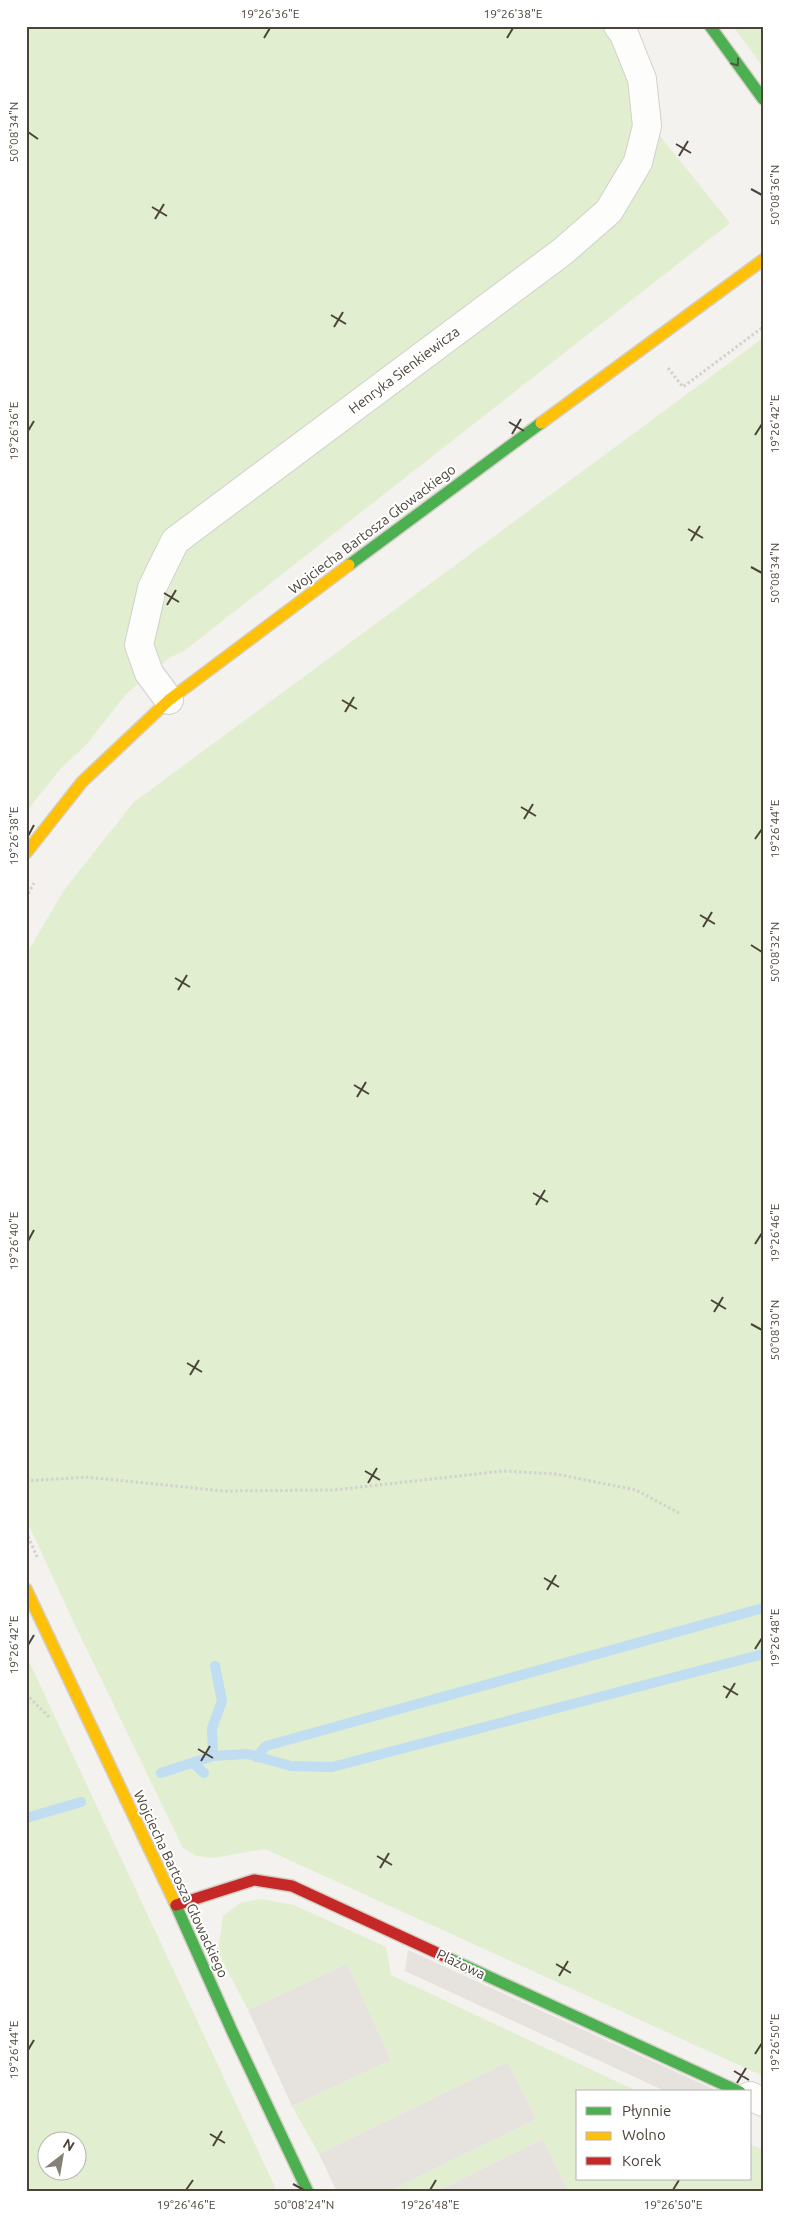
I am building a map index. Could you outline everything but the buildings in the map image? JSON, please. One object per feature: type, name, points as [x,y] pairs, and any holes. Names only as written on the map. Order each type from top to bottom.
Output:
[{"type":"main road","points":[[710,26],[763,99]]},
{"type":"main road","name":"Wojciecha Bartosza Głowackiego","points":[[26,852],[82,782],[169,700],[414,516],[763,260]]},
{"type":"main road","name":"Wojciecha Bartosza Głowackiego","points":[[26,1589],[176,1905],[306,2191]]},
{"type":"main road","name":"Plażowa","points":[[176,1905],[254,1880],[292,1886],[736,2090]]},
{"type":"street","name":"Henryka Sienkiewicza","points":[[169,700],[149,673],[139,645],[152,588],[175,541],[562,252],[609,211],[638,162],[647,126],[642,78],[624,34],[618,26]]},
{"type":"path","points":[[660,374],[668,368],[683,387],[763,327]]},
{"type":"path","points":[[26,898],[35,882]]},
{"type":"path","points":[[26,1481],[87,1477],[223,1492],[334,1490],[503,1471],[556,1474],[636,1490],[679,1513]]},
{"type":"path","points":[[26,1694],[36,1704]]},
{"type":"green space","points":[[26,26],[607,26],[634,79],[632,101],[730,223],[184,651],[169,658],[127,693],[86,745],[61,768],[26,812]]},
{"type":"green space","points":[[733,26],[763,26],[763,67]]},
{"type":"green space","points":[[763,338],[763,2076],[265,1849],[213,1858],[197,1856],[183,1848],[26,1519],[26,955],[64,890],[134,802]]},
{"type":"green space","points":[[26,1655],[275,2187],[272,2192],[26,2192]]},
{"type":"green space","points":[[261,1899],[294,1905],[386,1947],[391,1975],[635,2090],[576,2090],[576,2180],[752,2180],[752,2145],[763,2150],[763,2192],[569,2192],[543,2139],[435,2192],[387,2192],[536,2119],[508,2062],[319,2154],[292,2106],[391,2060],[347,1964],[248,2010],[218,1952],[223,1916],[240,1903]]},
{"type":"shaded area","points":[[408,1950],[716,2090],[663,2090],[405,1971]]},
{"type":"shaded area","points":[[347,1964],[391,2060],[292,2106],[248,2010]]},
{"type":"shaded area","points":[[508,2062],[536,2119],[387,2192],[337,2192],[319,2154]]},
{"type":"shaded area","points":[[543,2139],[569,2192],[435,2192]]},
{"type":"waterway","points":[[256,1757],[266,1746],[763,1608]]},
{"type":"waterway","points":[[161,1773],[213,1756],[248,1754],[291,1766],[332,1767],[763,1654]]},
{"type":"waterway","points":[[213,1756],[212,1728],[222,1701],[215,1666]]},
{"type":"waterway","points":[[193,1763],[204,1773]]},
{"type":"waterway","points":[[26,1818],[81,1802]]},
{"type":"traffic: fast","points":[[710,26],[763,99]]},
{"type":"traffic: fast","points":[[349,565],[541,423]]},
{"type":"traffic: fast","points":[[174,1901],[232,2031],[308,2192]]},
{"type":"traffic: fast","points":[[448,1958],[736,2090]]},
{"type":"traffic: slow","points":[[541,423],[763,260]]},
{"type":"traffic: slow","points":[[26,853],[82,782],[169,700],[349,565]]},
{"type":"traffic: slow","points":[[26,1589],[174,1901]]},
{"type":"traffic: jam","points":[[176,1905],[254,1880],[292,1886],[448,1958]]}]
